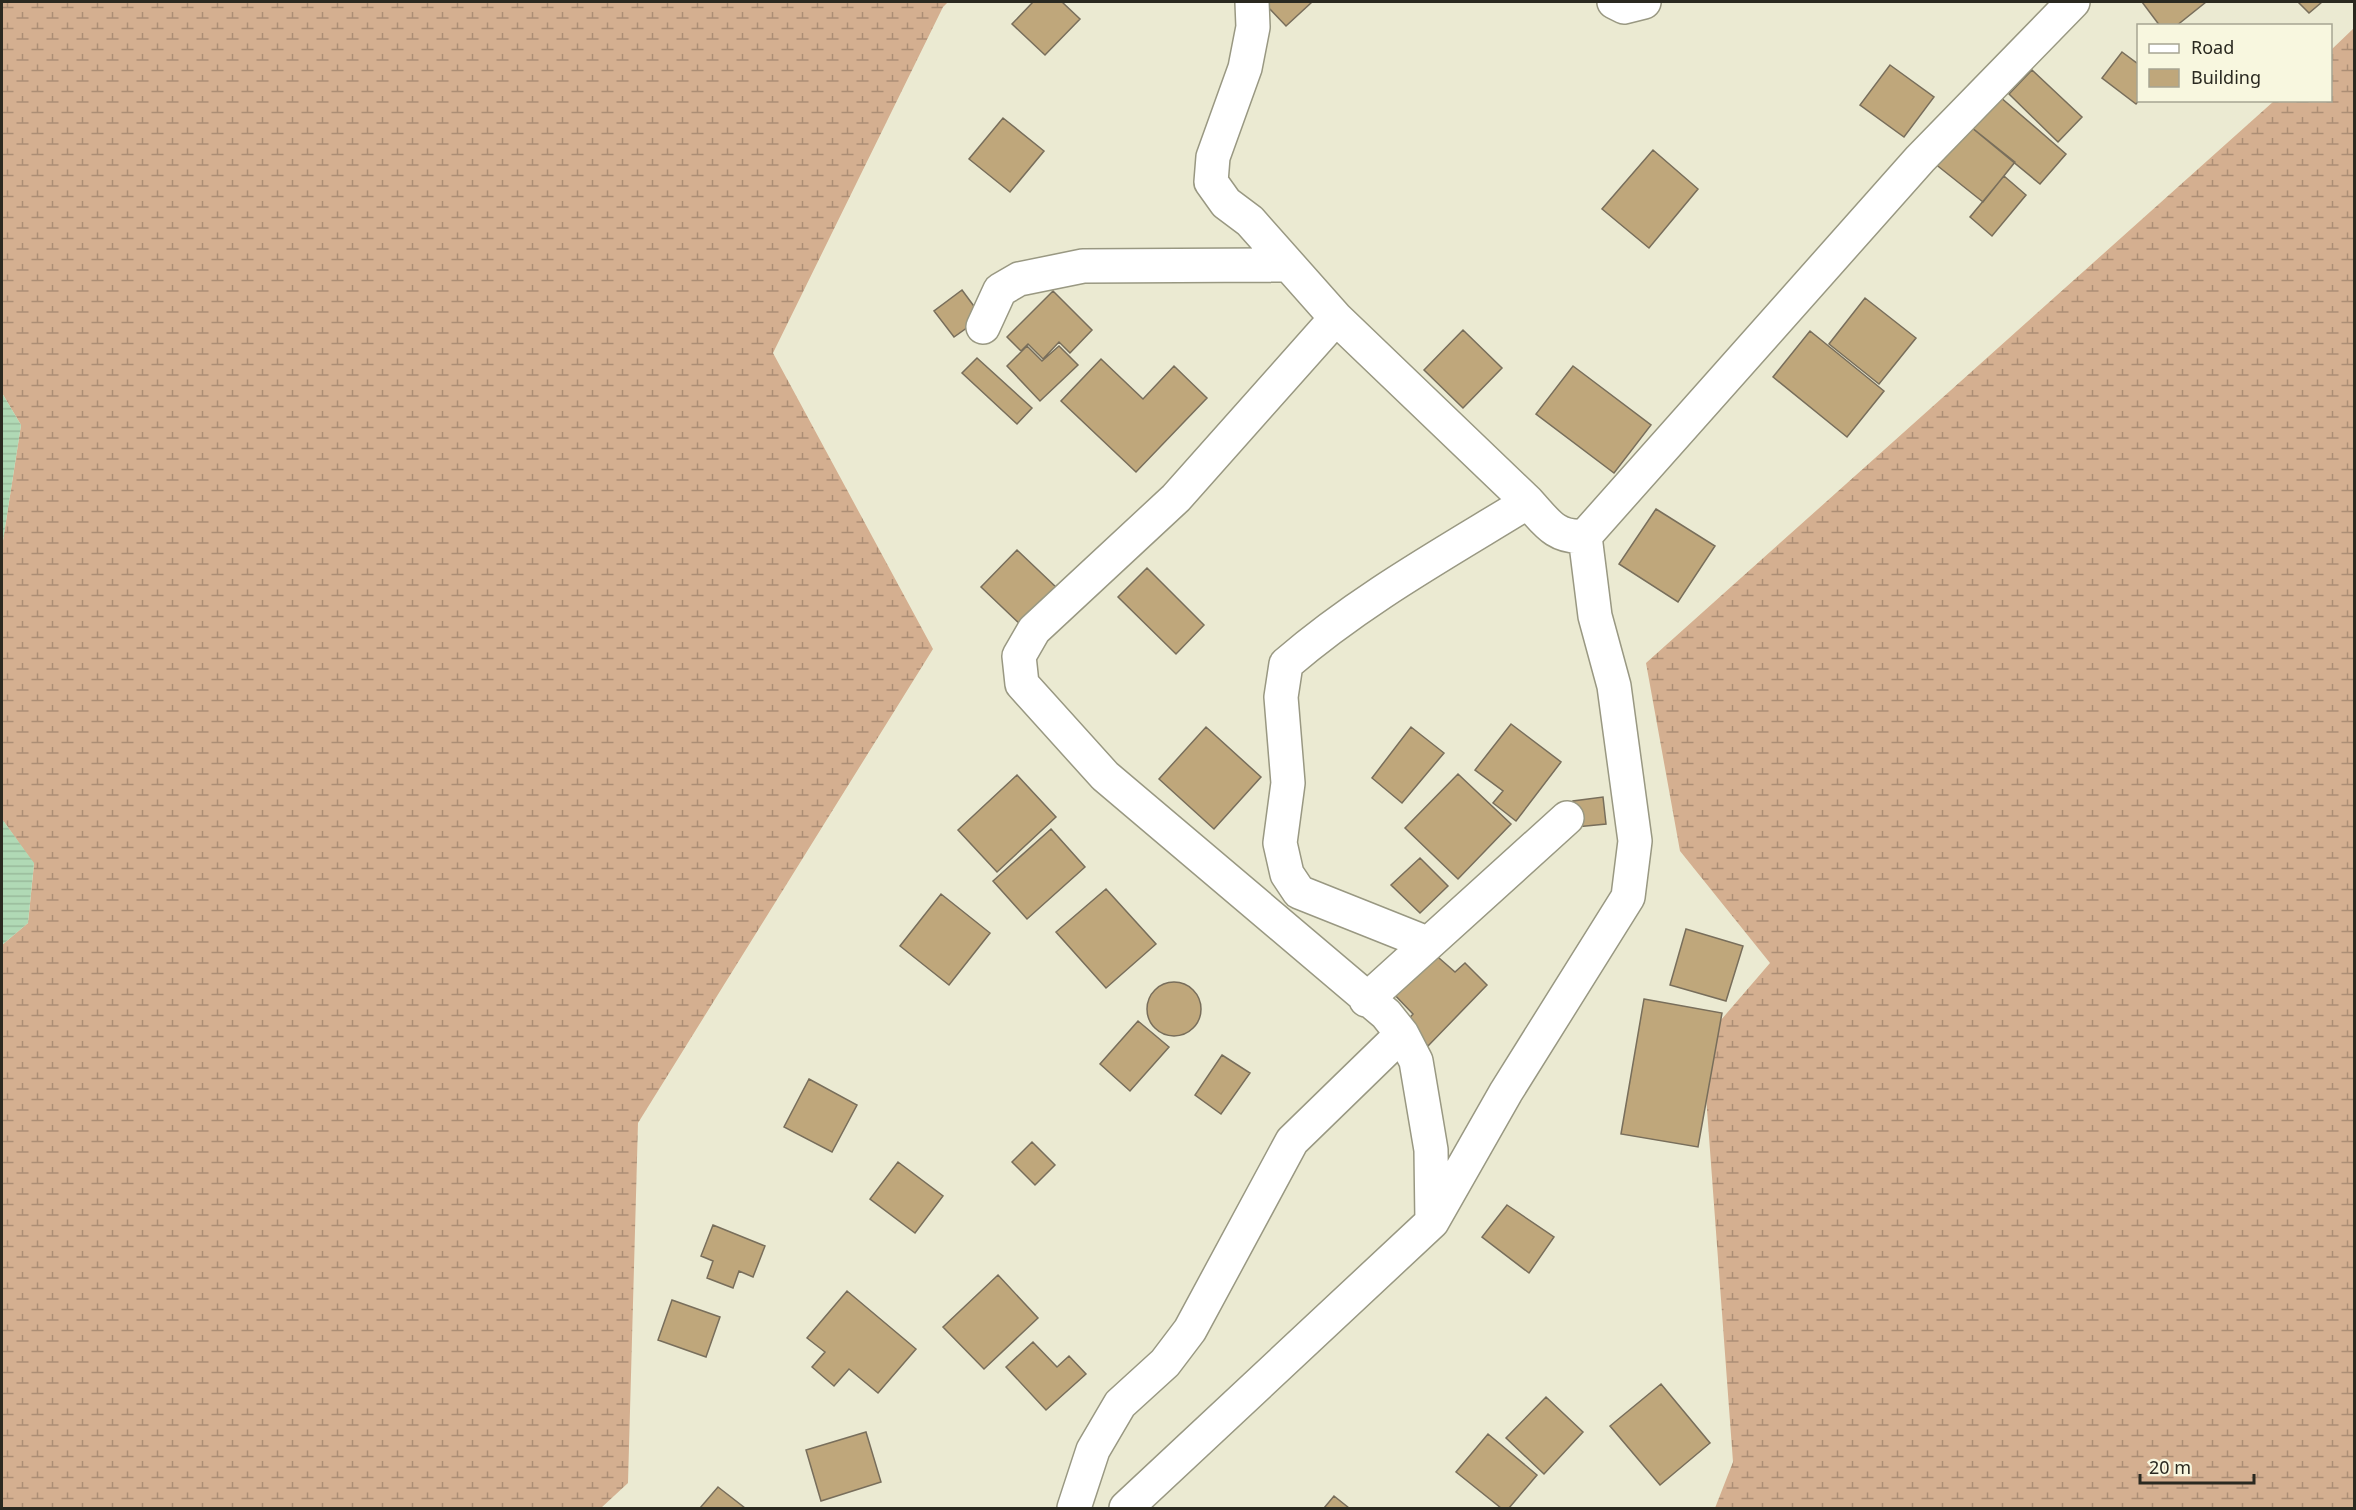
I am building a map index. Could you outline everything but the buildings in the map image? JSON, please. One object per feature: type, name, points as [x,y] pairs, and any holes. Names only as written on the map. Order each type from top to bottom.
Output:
[{"type":"street","points":[[1252,2],[1253,27],[1245,68],[1213,157],[1211,182],[1226,203],[1250,220],[1336,318],[1528,502],[1554,531],[1573,537],[1585,536],[1920,159],[2073,2]]},
{"type":"street","points":[[1614,2],[1624,7],[1644,2]]},
{"type":"street","points":[[983,327],[1000,290],[1019,279],[1083,266],[1288,265]]},
{"type":"street","points":[[1336,318],[1176,498],[1034,630],[1018,656],[1022,684],[1105,776],[1366,1000],[1386,1014],[1402,1034],[1416,1060],[1431,1150],[1432,1222]]},
{"type":"street","points":[[1427,943],[1299,892],[1287,874],[1280,843],[1288,783],[1281,697],[1287,664],[1316,638],[1388,588],[1528,502]]},
{"type":"street","points":[[1143,1504],[1432,1222],[1506,1092],[1628,897],[1635,841],[1614,686],[1595,616],[1585,536]]},
{"type":"street","points":[[1366,1000],[1567,818]]},
{"type":"street","points":[[1074,1509],[1093,1450],[1120,1404],[1165,1363],[1190,1330],[1292,1141],[1402,1034]]},
{"type":"green space","points":[[2,2],[948,2],[943,7],[773,353],[933,649],[638,1123],[628,1483],[601,1508],[2,1508],[2,945],[28,923],[34,864],[2,819],[2,547],[21,425],[2,393]]},
{"type":"green space","points":[[2354,28],[2354,1508],[1715,1508],[1733,1462],[1702,1042],[1770,963],[1680,851],[1646,663],[2273,102],[2332,102],[2332,49]]},
{"type":"shaded area","points":[[2,393],[21,425],[2,547]]},
{"type":"shaded area","points":[[2,819],[34,863],[28,923],[2,945]]}]
